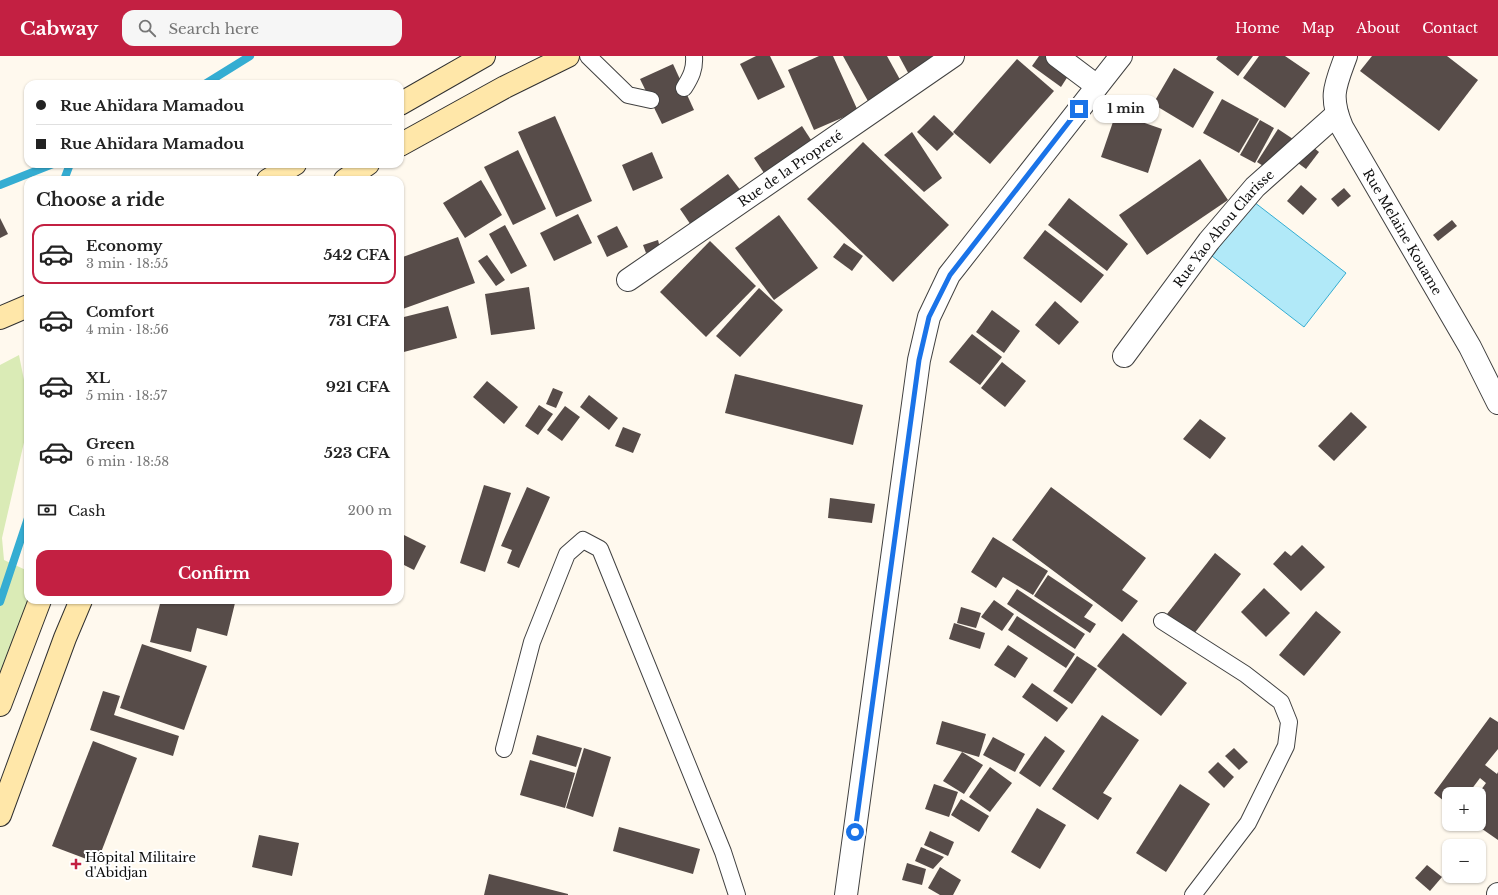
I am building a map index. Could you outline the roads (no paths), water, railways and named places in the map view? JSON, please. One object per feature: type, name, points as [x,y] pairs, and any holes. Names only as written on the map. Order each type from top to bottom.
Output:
[{"type":"main road","points":[[404,102],[484,56]]},
{"type":"main road","points":[[404,143],[505,87],[568,56]]},
{"type":"main road","points":[[275,176],[289,168]]},
{"type":"main road","points":[[351,176],[362,168]]},
{"type":"main road","points":[[0,318],[24,308]]},
{"type":"main road","points":[[0,705],[38,604]]},
{"type":"main road","points":[[0,815],[65,638],[79,604]]},
{"type":"street","name":"Rue de la Propreté","points":[[628,280],[953,56]]},
{"type":"street","points":[[1058,56],[1097,86]]},
{"type":"street","points":[[846,895],[919,360],[929,317],[950,275],[1121,56]]},
{"type":"street","name":"Rue Melaine Kouame","points":[[1346,56],[1336,82],[1334,94],[1337,114],[1342,127],[1470,347],[1498,403]]},
{"type":"street","name":"Rue Yao Ahou Clarisse","points":[[1124,356],[1209,241],[1255,187],[1337,114]]},
{"type":"lane","points":[[588,56],[628,95],[651,100]]},
{"type":"lane","points":[[684,88],[691,76],[694,56]]},
{"type":"lane","points":[[504,749],[532,642],[567,554],[583,540],[600,549],[723,852],[737,895]]},
{"type":"lane","points":[[1162,621],[1246,674],[1281,702],[1290,722],[1286,746],[1248,823],[1193,895]]},
{"type":"water","points":[[1254,202],[1346,273],[1304,327],[1212,256]]},
{"type":"waterway","points":[[211,80],[250,56]]},
{"type":"waterway","points":[[0,185],[43,168]]},
{"type":"waterway","points":[[66,176],[68,168]]},
{"type":"waterway","points":[[0,602],[24,530]]},
{"type":"place","name":"Hôpital Militaire d'Abidjan","points":[[76,864]]}]
